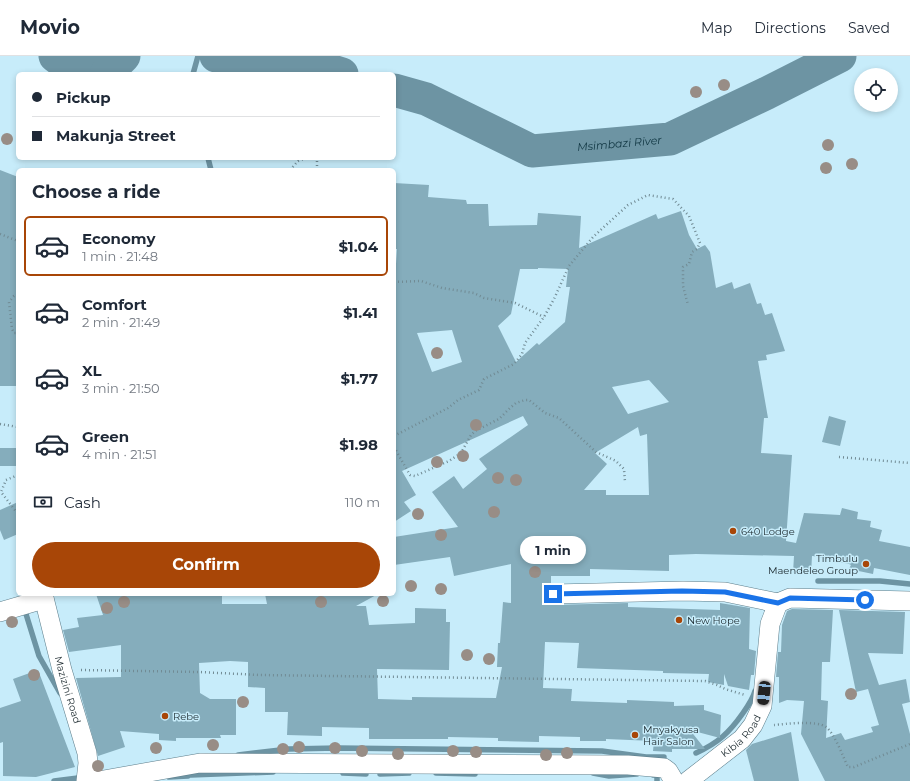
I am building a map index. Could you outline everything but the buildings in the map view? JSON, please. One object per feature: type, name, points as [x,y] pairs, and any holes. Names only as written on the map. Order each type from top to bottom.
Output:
[{"type":"street","points":[[553,594],[682,591],[725,592],[778,603],[790,598],[910,601]]},
{"type":"street","points":[[0,612],[43,597]]},
{"type":"street","name":"Mazizini Road","points":[[43,597],[62,670],[87,753],[88,763],[86,781]]},
{"type":"street","name":"Kibia Road","points":[[688,781],[742,739],[753,725],[762,706],[770,624],[778,603]]},
{"type":"street","points":[[98,781],[200,763],[628,765],[664,768],[668,771],[674,781]]},
{"type":"path","points":[[292,168],[301,160]]},
{"type":"path","points":[[396,435],[448,408],[458,400],[479,390],[484,379],[514,364],[522,354],[525,344],[544,317],[554,299],[568,266],[593,237],[628,205],[648,195],[673,199],[689,216],[700,243],[697,249],[692,252],[689,264],[682,267],[683,286],[688,305]]},
{"type":"path","points":[[0,234],[16,240]]},
{"type":"path","points":[[396,282],[421,280],[442,288],[474,293],[484,298],[515,303],[544,317]]},
{"type":"path","points":[[16,296],[9,302],[12,329],[16,332]]},
{"type":"path","points":[[396,450],[410,475],[415,476],[448,461],[461,453],[471,435],[475,431],[499,419],[516,403],[529,400],[545,413],[564,422],[596,452],[616,461],[624,469],[625,482]]},
{"type":"path","points":[[0,424],[16,427]]},
{"type":"path","points":[[839,457],[910,463]]},
{"type":"path","points":[[16,476],[6,480],[1,492],[16,511]]},
{"type":"path","points":[[62,670],[198,672],[284,676],[705,681],[717,685],[725,690],[754,697],[762,706]]},
{"type":"path","points":[[753,725],[819,724],[826,727],[848,767],[854,767],[910,744]]},
{"type":"waterway","name":"Msimbazi River","points":[[55,56],[59,59],[97,72]]},
{"type":"waterway","name":"Msimbazi River","points":[[108,72],[124,56]]},
{"type":"waterway","points":[[194,72],[198,56]]},
{"type":"waterway","name":"Msimbazi River","points":[[216,56],[317,66],[336,72]]},
{"type":"waterway","name":"Msimbazi River","points":[[396,91],[426,99],[532,151],[670,139],[767,93],[840,56]]},
{"type":"waterway","points":[[208,160],[210,168]]},
{"type":"waterway","points":[[818,581],[880,581],[910,584]]},
{"type":"waterway","points":[[22,610],[26,614],[39,656],[60,693]]},
{"type":"waterway","points":[[696,753],[711,745],[728,732],[747,708],[755,691]]},
{"type":"waterway","points":[[238,755],[289,749],[338,748],[602,751],[646,757],[664,757]]},
{"type":"waterway","points":[[191,775],[273,772]]},
{"type":"waterway","points":[[343,773],[366,774]]},
{"type":"waterway","points":[[380,774],[409,773]]},
{"type":"waterway","points":[[436,773],[475,774]]},
{"type":"waterway","points":[[593,773],[609,776],[637,774]]},
{"type":"waterway","points":[[653,775],[657,775],[657,781]]},
{"type":"waterway","points":[[169,777],[188,776]]},
{"type":"waterway","points":[[54,781],[78,778]]},
{"type":"place","name":"640 Lodge","points":[[733,531]]},
{"type":"place","name":"Timbulu Maendeleo Group","points":[[866,564]]},
{"type":"place","name":"New Hope","points":[[679,620]]},
{"type":"place","name":"Rebe","points":[[165,716]]},
{"type":"place","name":"Mnyakyusa Hair Salon","points":[[635,735]]},
{"type":"route","points":[[553,594],[682,591],[725,592],[778,603],[790,598],[865,600]]}]
